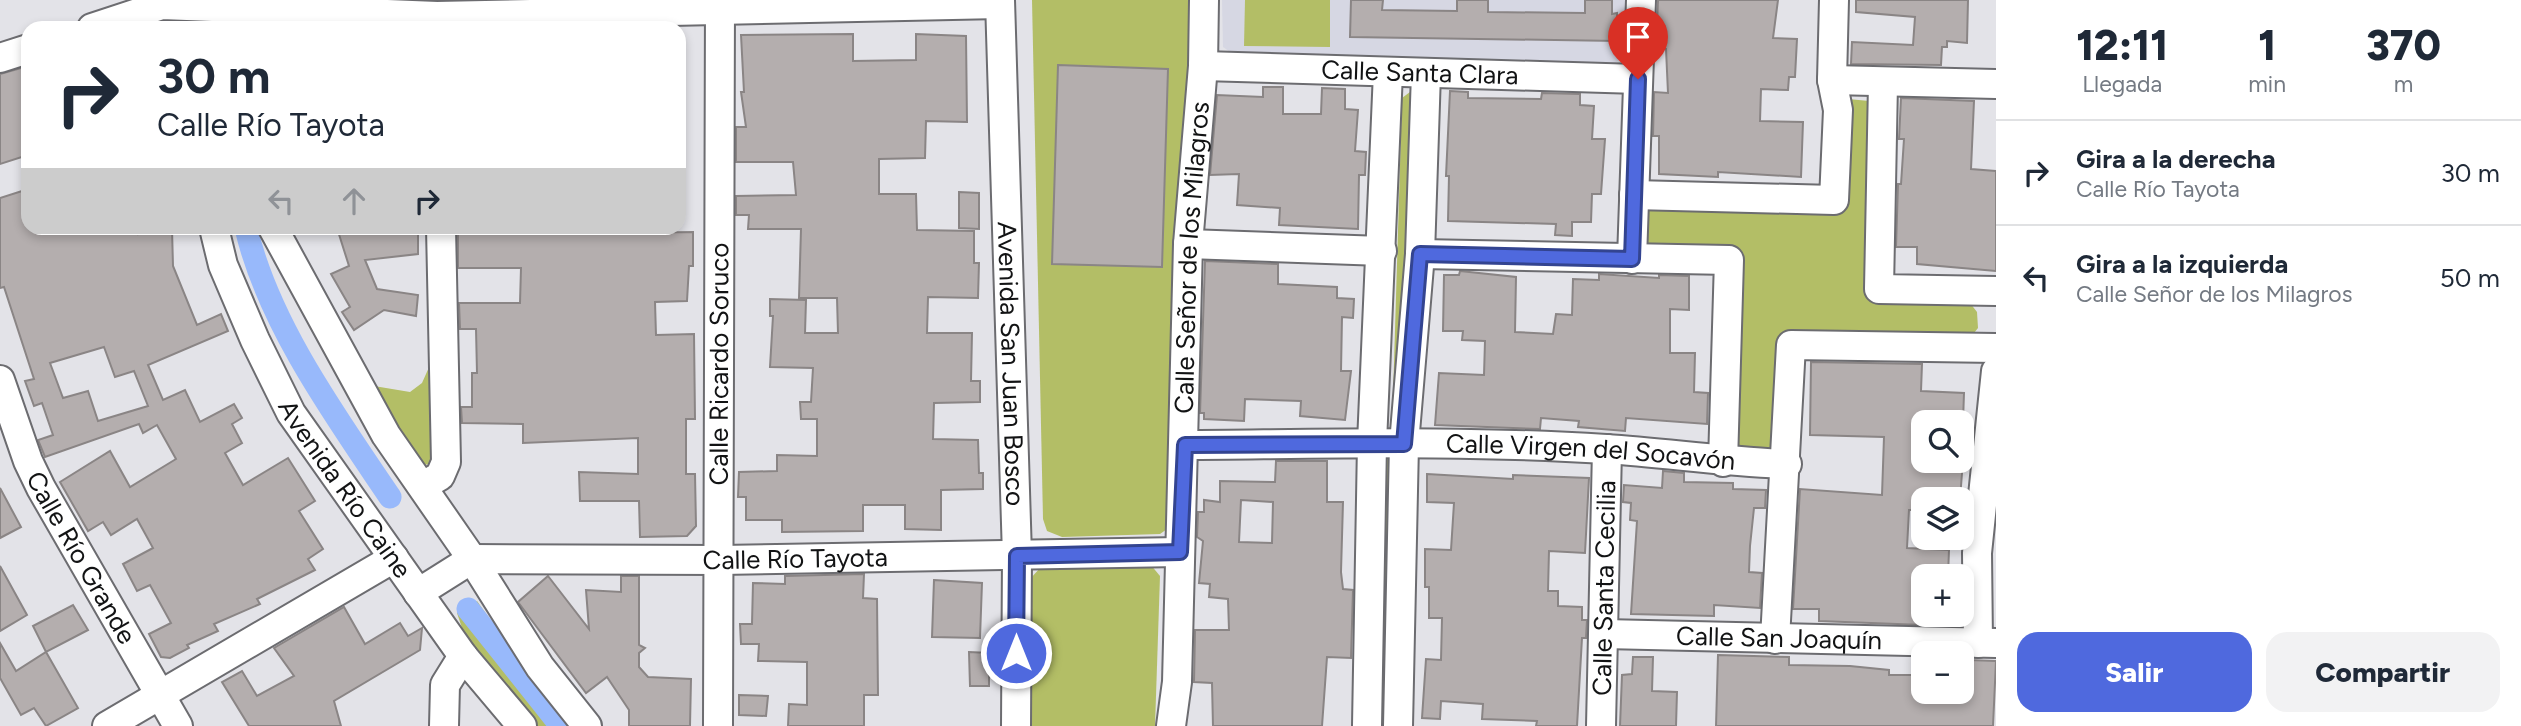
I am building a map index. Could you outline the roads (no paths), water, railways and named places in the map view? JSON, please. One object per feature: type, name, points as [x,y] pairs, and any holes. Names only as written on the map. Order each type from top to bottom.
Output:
[{"type":"street","name":"Calle Señor de los Milagros","points":[[1171,726],[1177,682],[1188,244],[1203,66],[1204,0]]},
{"type":"street","points":[[1632,259],[1641,0]]},
{"type":"street","points":[[1634,195],[1834,200],[1838,110],[1832,80],[1834,0]]},
{"type":"street","points":[[121,21],[163,11],[437,15],[720,5],[1000,2]]},
{"type":"street","name":"Avenida San Juan Bosco","points":[[1000,2],[1017,556],[1016,726]]},
{"type":"street","name":"Calle Ricardo Soruco","points":[[718,726],[721,561],[720,5]]},
{"type":"street","points":[[0,58],[21,51]]},
{"type":"street","name":"Calle Santa Clara","points":[[1203,66],[1638,79]]},
{"type":"street","points":[[1367,726],[1372,443],[1388,72]]},
{"type":"street","points":[[1398,726],[1404,444],[1420,254],[1426,73]]},
{"type":"street","points":[[1832,80],[1996,83]]},
{"type":"street","points":[[1883,83],[1879,289],[1996,291]]},
{"type":"street","name":"Avenida Río Caine","points":[[216,235],[223,265],[255,340],[291,413],[463,656],[522,726]]},
{"type":"street","points":[[276,235],[380,424],[472,559],[540,667],[587,726]]},
{"type":"street","points":[[423,486],[440,476],[446,462],[441,235]]},
{"type":"street","points":[[1188,244],[1382,251]]},
{"type":"street","points":[[1420,254],[1729,260],[1723,462]]},
{"type":"street","points":[[1775,639],[1787,464],[1791,345],[1996,348]]},
{"type":"street","points":[[1987,643],[1987,553],[1996,371]]},
{"type":"street","name":"Calle Río Grande","points":[[0,380],[28,461],[41,488],[178,726]]},
{"type":"street","name":"Calle Virgen del Socavón","points":[[1185,445],[1372,443],[1607,449],[1723,462],[1787,464]]},
{"type":"street","name":"Calle Santa Cecilia","points":[[1601,726],[1607,449]]},
{"type":"street","name":"Calle Río Tayota","points":[[472,559],[721,561],[1180,552]]},
{"type":"street","points":[[107,726],[394,558]]},
{"type":"street","points":[[418,593],[472,559]]},
{"type":"street","name":"Calle San Joaquín","points":[[1604,634],[1987,643]]},
{"type":"street","points":[[444,726],[445,685],[463,656]]},
{"type":"waterway","points":[[248,235],[256,264],[287,334],[327,402],[390,497]]},
{"type":"waterway","points":[[468,609],[561,726]]}]
